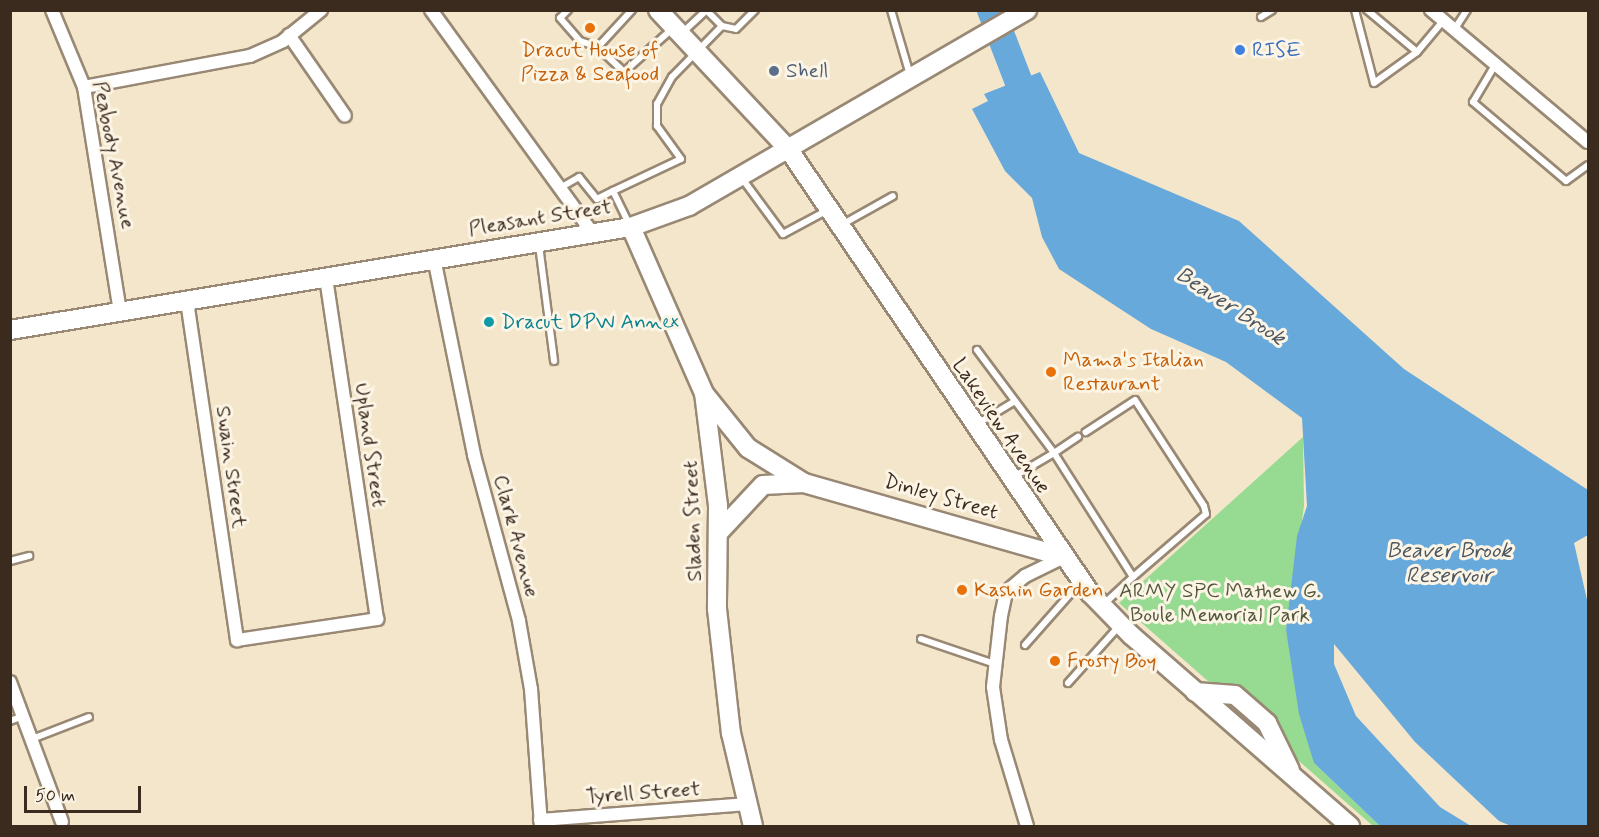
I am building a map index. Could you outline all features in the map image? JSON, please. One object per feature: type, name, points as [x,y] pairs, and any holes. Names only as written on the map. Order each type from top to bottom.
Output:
[{"type":"main road","name":"Lakeview Avenue","points":[[658,10],[700,51],[789,150],[1009,479],[1082,581],[1102,605],[1195,692],[1350,826]]},
{"type":"main road","name":"Pleasant Street","points":[[10,330],[434,258],[594,235],[631,227],[689,206],[1027,10]]},
{"type":"main road","name":"Sladen Street","points":[[631,227],[704,393],[719,532],[717,609],[731,733],[753,826]]},
{"type":"main road","name":"Dinley Street","points":[[704,393],[748,448],[804,483],[1065,557]]},
{"type":"main road","name":"Dinley Street","points":[[719,532],[763,485],[804,483]]},
{"type":"street","name":"Peabody Avenue","points":[[52,10],[84,87],[120,312]]},
{"type":"street","points":[[84,87],[250,56],[289,35],[321,10]]},
{"type":"street","points":[[431,10],[594,235]]},
{"type":"street","points":[[1431,10],[1588,142]]},
{"type":"street","points":[[289,35],[345,116]]},
{"type":"street","name":"Clark Avenue","points":[[434,258],[474,455],[519,621],[531,689],[541,823]]},
{"type":"street","name":"Upland Street","points":[[237,640],[376,619],[326,276]]},
{"type":"street","name":"Swain Street","points":[[187,301],[237,640]]},
{"type":"street","points":[[1027,826],[1001,740],[993,687],[995,664],[1006,592],[1024,576],[1065,557]]},
{"type":"street","points":[[10,682],[61,824]]},
{"type":"street","name":"Tyrell Street","points":[[541,823],[748,804]]},
{"type":"lane","points":[[568,10],[560,18],[580,41],[598,47],[624,72],[706,11],[722,26],[736,29],[755,10]]},
{"type":"lane","points":[[598,47],[633,10]]},
{"type":"lane","points":[[891,10],[911,78]]},
{"type":"lane","points":[[1261,17],[1272,10]]},
{"type":"lane","points":[[1355,10],[1374,83],[1417,52],[1443,21]]},
{"type":"lane","points":[[1367,10],[1417,52]]},
{"type":"lane","points":[[1454,30],[1467,10]]},
{"type":"lane","points":[[560,188],[579,177],[597,199],[681,159],[657,126],[657,104],[672,77],[722,26]]},
{"type":"lane","points":[[1495,65],[1473,102],[1566,181],[1588,165]]},
{"type":"lane","points":[[741,177],[783,234],[829,209]]},
{"type":"lane","points":[[613,191],[631,227]]},
{"type":"lane","points":[[840,226],[893,196]]},
{"type":"lane","points":[[538,242],[554,361]]},
{"type":"lane","points":[[977,350],[1054,453],[1133,577]]},
{"type":"lane","points":[[1086,432],[1135,400],[1204,506],[1206,514],[1102,605]]},
{"type":"lane","points":[[974,426],[1015,401]]},
{"type":"lane","points":[[1009,479],[1078,438]]},
{"type":"lane","points":[[10,561],[29,556]]},
{"type":"lane","points":[[1025,645],[1082,581]]},
{"type":"lane","points":[[1068,683],[1120,624]]},
{"type":"lane","points":[[921,639],[995,664]]},
{"type":"lane","points":[[10,722],[24,716]]},
{"type":"lane","points":[[32,739],[89,717]]},
{"type":"green space","name":"ARMY SPC Mathew G. Boule Memorial Park","points":[[1303,437],[1304,506],[1286,630],[1314,763],[1380,826],[1373,826],[1119,603]]},
{"type":"water","name":"Beaver Brook Reservoir","points":[[1040,72],[1079,153],[1239,221],[1404,369],[1588,490],[1588,535],[1574,543],[1588,604],[1588,826],[1511,826],[1499,821],[1415,742],[1334,644],[1334,664],[1356,716],[1440,807],[1471,826],[1380,826],[1314,763],[1299,714],[1286,630],[1297,536],[1307,506],[1302,418],[1226,362],[1151,329],[1059,269],[1042,237],[1032,198],[1005,171],[972,109],[988,101],[984,94]]},
{"type":"waterway","name":"Beaver Brook","points":[[991,10],[1032,116]]},
{"type":"place","name":"Dracut House of Pizza & Seafood","points":[[590,28]]},
{"type":"place","name":"RISE","points":[[1240,50]]},
{"type":"place","name":"Shell","points":[[774,71]]},
{"type":"place","name":"Dracut DPW Annex","points":[[489,322]]},
{"type":"place","name":"Mama's Italian Restaurant","points":[[1051,372]]},
{"type":"place","name":"Kashin Garden","points":[[962,590]]},
{"type":"place","name":"Frosty Boy","points":[[1055,661]]}]
